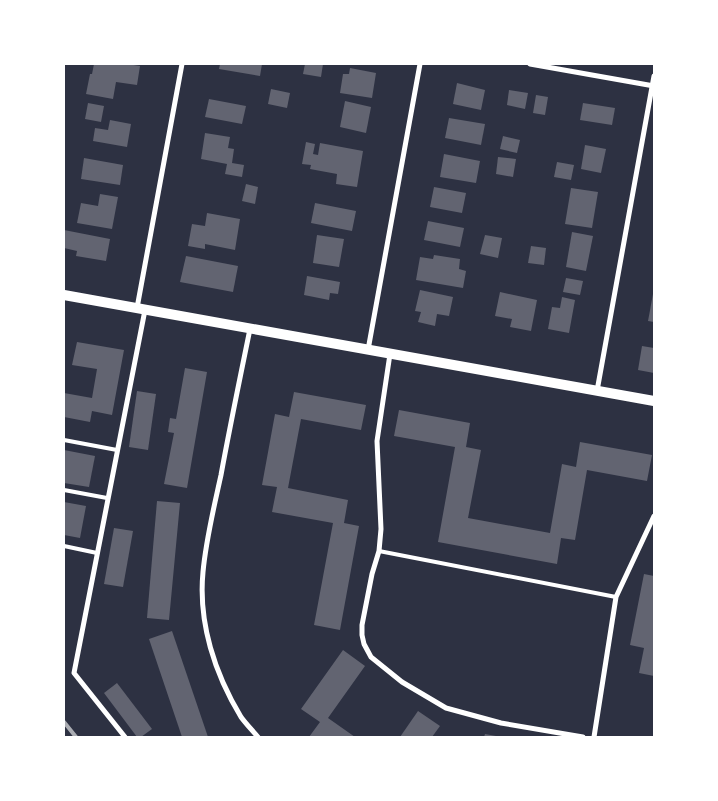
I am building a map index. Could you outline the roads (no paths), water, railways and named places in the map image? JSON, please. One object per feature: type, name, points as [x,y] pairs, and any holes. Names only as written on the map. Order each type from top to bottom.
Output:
[{"type":"main road","points":[[64,295],[654,401]]},
{"type":"street","points":[[125,737],[74,673],[117,450],[182,64]]},
{"type":"street","points":[[368,350],[420,64]]},
{"type":"street","points":[[530,64],[653,86]]},
{"type":"street","points":[[597,391],[654,76]]},
{"type":"street","points":[[250,329],[210,531],[203,573],[203,601],[208,642],[223,684],[242,718],[258,737]]},
{"type":"street","points":[[390,354],[377,441],[381,529],[379,552],[372,574],[362,625],[364,644],[371,657],[402,682],[446,708],[501,723],[583,737]]},
{"type":"street","points":[[594,737],[616,598],[654,516]]},
{"type":"lane","points":[[64,440],[117,450]]},
{"type":"lane","points":[[64,490],[107,498]]},
{"type":"lane","points":[[64,546],[97,553]]},
{"type":"lane","points":[[379,552],[616,598]]},
{"type":"railway","points":[[64,722],[76,737]]}]
